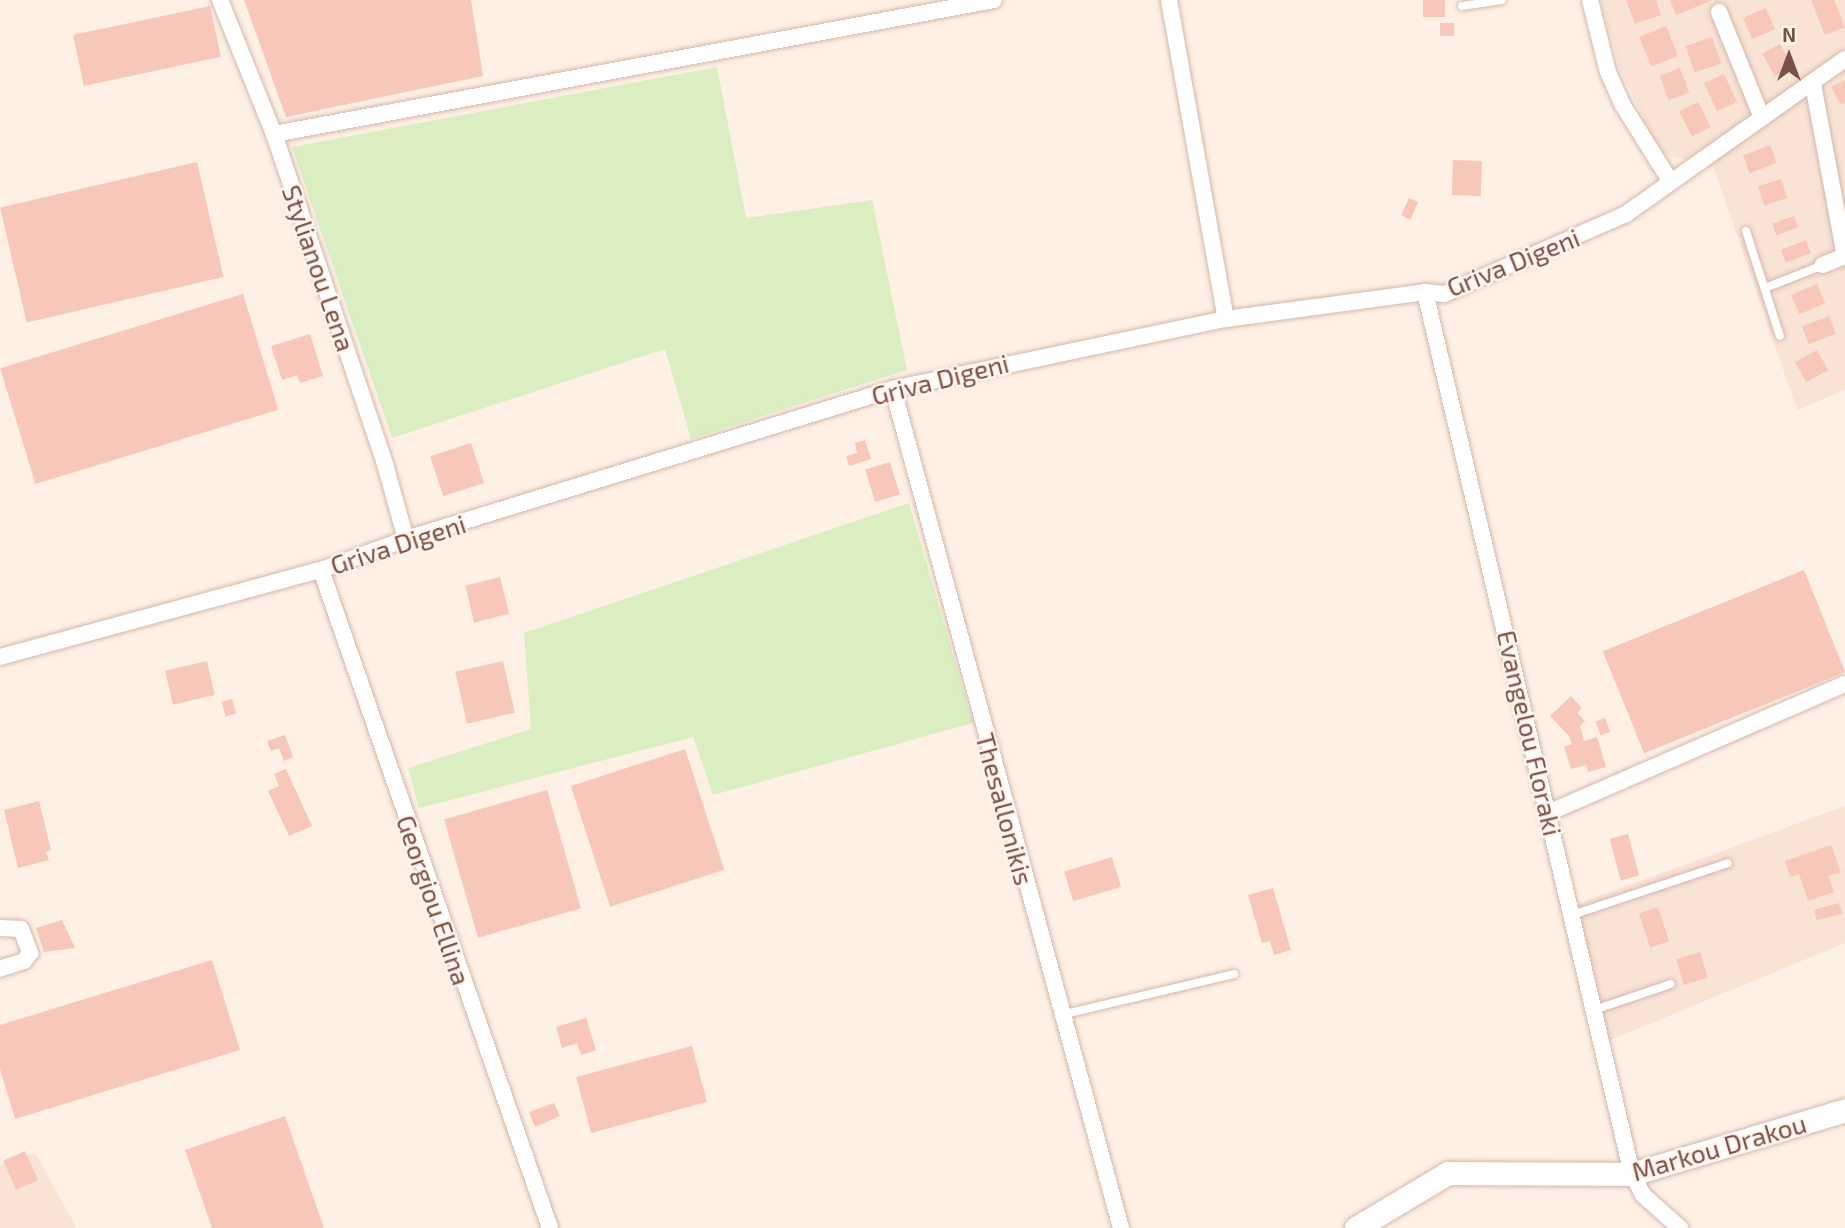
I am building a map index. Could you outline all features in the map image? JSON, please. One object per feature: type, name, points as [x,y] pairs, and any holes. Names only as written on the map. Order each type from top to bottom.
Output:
[{"type":"street","name":"Stylianou Lena","points":[[220,0],[274,134],[385,464],[406,539]]},
{"type":"street","points":[[274,134],[995,0]]},
{"type":"street","points":[[1169,0],[1226,319]]},
{"type":"street","points":[[1590,0],[1608,72],[1622,104],[1669,179]]},
{"type":"street","points":[[1719,12],[1762,118]]},
{"type":"street","name":"Griva Digeni","points":[[0,657],[321,570],[406,539],[893,389],[1226,319],[1425,292],[1444,294],[1602,226],[1654,194],[1669,179],[1813,84],[1845,59]]},
{"type":"street","points":[[1813,84],[1845,256],[1823,265]]},
{"type":"street","name":"Evangelou Floraki","points":[[1425,292],[1632,1174]]},
{"type":"street","name":"Thesallonikis","points":[[893,389],[1061,1016],[1121,1228]]},
{"type":"street","name":"Georgiou Ellina","points":[[321,570],[550,1228]]},
{"type":"street","points":[[1548,813],[1845,684]]},
{"type":"street","points":[[0,928],[21,929],[30,953],[24,961],[0,969]]},
{"type":"street","name":"Markou Drakou","points":[[1356,1228],[1428,1182],[1458,1171],[1632,1174],[1845,1110]]},
{"type":"street","points":[[1632,1174],[1643,1195],[1680,1228]]},
{"type":"lane","points":[[1462,6],[1502,0]]},
{"type":"lane","points":[[1746,231],[1780,336]]},
{"type":"lane","points":[[1765,288],[1823,265]]},
{"type":"lane","points":[[1572,915],[1728,863]]},
{"type":"lane","points":[[1061,1016],[1234,974]]},
{"type":"lane","points":[[1594,1010],[1671,984]]},
{"type":"shaded area","points":[[1601,0],[1845,0],[1845,390],[1797,410],[1714,168],[1660,153],[1620,70]]},
{"type":"shaded area","points":[[1845,806],[1845,943],[1608,1041],[1577,904]]},
{"type":"shaded area","points":[[35,1153],[77,1228],[0,1228],[0,1165]]},
{"type":"green space","points":[[717,67],[746,218],[872,200],[907,370],[691,439],[665,349],[392,438],[292,147]]},
{"type":"green space","points":[[909,503],[973,723],[713,795],[693,737],[419,808],[408,768],[531,729],[524,633]]},
{"type":"building","points":[[244,0],[471,0],[483,76],[286,117]]},
{"type":"building","points":[[1423,0],[1445,0],[1445,17],[1423,17]]},
{"type":"building","points":[[1626,0],[1656,0],[1661,15],[1635,24]]},
{"type":"building","points":[[1670,0],[1713,0],[1676,15]]},
{"type":"building","points":[[1811,0],[1834,0],[1845,27],[1825,35]]},
{"type":"building","points":[[210,6],[221,57],[84,86],[73,35]]},
{"type":"building","points":[[1766,8],[1775,29],[1752,39],[1743,18]]},
{"type":"building","points":[[1440,23],[1454,23],[1454,36],[1440,36]]},
{"type":"building","points":[[1666,26],[1678,56],[1651,67],[1639,37]]},
{"type":"building","points":[[1712,37],[1721,63],[1695,73],[1686,46]]},
{"type":"building","points":[[1780,44],[1792,67],[1775,76],[1762,53]]},
{"type":"building","points":[[1680,68],[1689,92],[1669,100],[1659,76]]},
{"type":"building","points":[[1724,74],[1737,102],[1717,111],[1704,83]]},
{"type":"building","points":[[1845,80],[1845,103],[1841,105],[1831,87]]},
{"type":"building","points":[[1698,102],[1711,127],[1692,136],[1679,112]]},
{"type":"building","points":[[1770,145],[1777,163],[1750,173],[1743,155]]},
{"type":"building","points":[[1453,160],[1482,161],[1481,196],[1452,195]]},
{"type":"building","points":[[197,162],[224,277],[27,322],[0,207]]},
{"type":"building","points":[[1781,179],[1787,198],[1764,205],[1758,186]]},
{"type":"building","points":[[1409,198],[1418,202],[1410,219],[1401,215]]},
{"type":"building","points":[[1794,216],[1798,227],[1776,235],[1772,224]]},
{"type":"building","points":[[1806,240],[1811,253],[1786,263],[1781,250]]},
{"type":"building","points":[[1817,284],[1825,303],[1799,314],[1791,295]]},
{"type":"building","points":[[243,294],[278,410],[35,484],[0,368]]},
{"type":"building","points":[[1829,316],[1836,334],[1809,344],[1802,326]]},
{"type":"building","points":[[310,334],[323,376],[300,383],[297,375],[282,380],[271,346]]},
{"type":"building","points":[[1817,350],[1828,370],[1806,382],[1795,362]]},
{"type":"building","points":[[865,440],[871,459],[849,466],[846,456],[857,453],[855,443]]},
{"type":"building","points":[[471,443],[484,483],[443,496],[430,456]]},
{"type":"building","points":[[890,462],[900,495],[875,502],[865,470]]},
{"type":"building","points":[[1804,570],[1845,672],[1644,753],[1603,651]]},
{"type":"building","points":[[500,577],[509,614],[474,623],[465,586]]},
{"type":"building","points":[[207,661],[215,695],[173,705],[165,671]]},
{"type":"building","points":[[503,661],[515,713],[467,724],[455,672]]},
{"type":"building","points":[[1571,696],[1582,708],[1577,713],[1585,721],[1580,726],[1584,741],[1597,737],[1606,767],[1588,772],[1586,765],[1571,769],[1564,747],[1572,744],[1569,736],[1550,716]]},
{"type":"building","points":[[232,699],[236,713],[226,716],[221,702]]},
{"type":"building","points":[[1605,718],[1610,732],[1601,736],[1596,721]]},
{"type":"building","points":[[285,735],[293,757],[284,761],[279,748],[271,751],[267,741]]},
{"type":"building","points":[[685,749],[724,870],[610,907],[571,786]]},
{"type":"building","points":[[286,769],[312,826],[289,836],[268,791],[279,786],[274,774]]},
{"type":"building","points":[[547,790],[581,908],[478,938],[444,819]]},
{"type":"building","points":[[39,801],[51,850],[46,852],[49,860],[18,868],[4,810]]},
{"type":"building","points":[[1628,834],[1639,876],[1621,880],[1610,839]]},
{"type":"building","points":[[1831,845],[1841,872],[1828,876],[1834,892],[1808,901],[1799,874],[1790,877],[1785,861]]},
{"type":"building","points":[[1112,857],[1121,887],[1073,901],[1064,872]]},
{"type":"building","points":[[1273,888],[1291,950],[1274,955],[1270,941],[1262,943],[1248,895]]},
{"type":"building","points":[[1839,903],[1842,914],[1817,920],[1814,910]]},
{"type":"building","points":[[1658,907],[1669,941],[1650,947],[1639,913]]},
{"type":"building","points":[[62,920],[75,948],[44,952],[36,928]]},
{"type":"building","points":[[1700,952],[1708,978],[1684,985],[1676,959]]},
{"type":"building","points":[[212,960],[240,1050],[15,1119],[0,1069],[0,1025]]},
{"type":"building","points":[[586,1018],[596,1050],[581,1055],[577,1043],[562,1048],[556,1027]]},
{"type":"building","points":[[692,1046],[707,1102],[591,1133],[576,1077]]},
{"type":"building","points":[[554,1103],[560,1116],[535,1127],[529,1112]]},
{"type":"building","points":[[285,1116],[324,1228],[212,1228],[185,1150]]},
{"type":"building","points":[[25,1151],[38,1180],[16,1190],[3,1161]]}]
